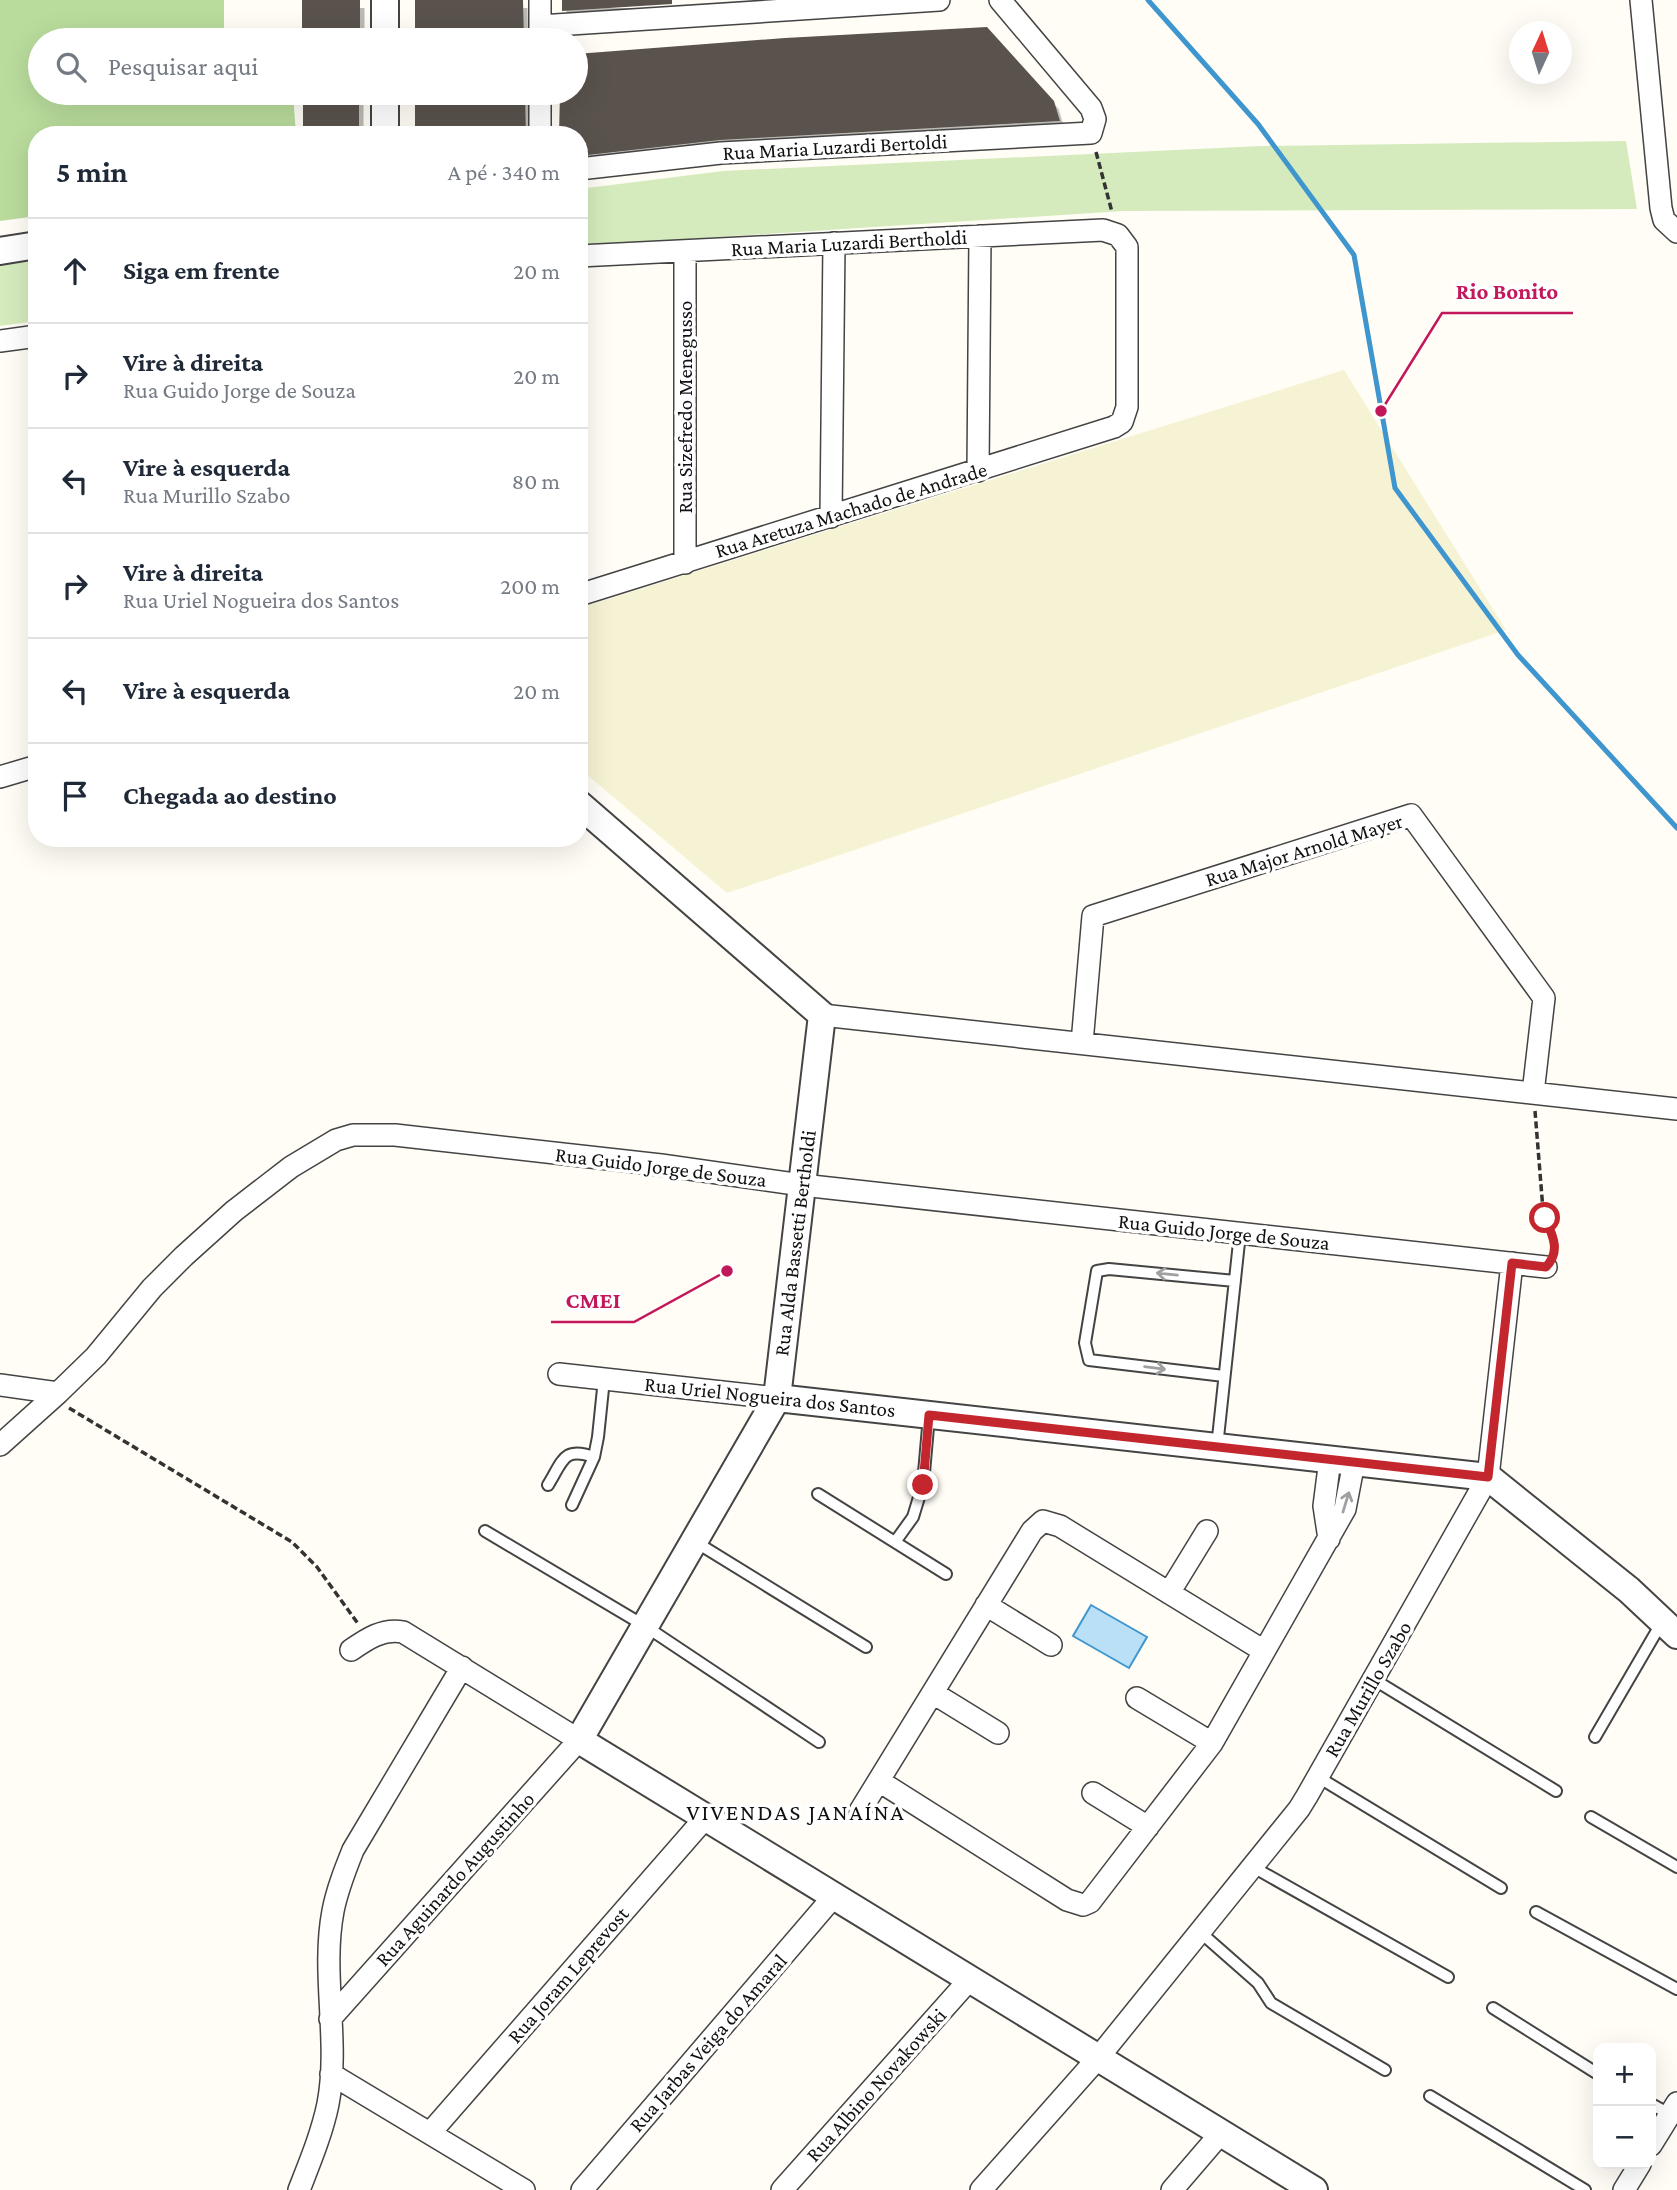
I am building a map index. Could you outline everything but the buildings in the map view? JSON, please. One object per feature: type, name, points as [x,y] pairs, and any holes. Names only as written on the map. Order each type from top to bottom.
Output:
[{"type":"street","points":[[385,0],[385,28]]},
{"type":"street","points":[[540,0],[540,28]]},
{"type":"street","points":[[588,29],[939,0]]},
{"type":"street","points":[[1000,0],[1091,108],[1095,119],[1091,133]]},
{"type":"street","points":[[1641,0],[1661,208],[1664,220],[1677,232]]},
{"type":"street","points":[[385,105],[385,126]]},
{"type":"street","points":[[540,105],[540,126]]},
{"type":"street","name":"Rua Maria Luzardi Bertoldi","points":[[588,168],[721,153],[1091,133]]},
{"type":"street","name":"Rua Maria Luzardi Bertholdi","points":[[588,256],[1103,230],[1118,235]]},
{"type":"street","name":"Rua Aretuza Machado de Andrade","points":[[588,593],[1104,431],[1122,422],[1126,407],[1127,247],[1118,235]]},
{"type":"street","points":[[978,471],[980,236]]},
{"type":"street","points":[[831,517],[834,243]]},
{"type":"street","points":[[0,251],[28,246]]},
{"type":"street","name":"Rua Sizefredo Menegusso","points":[[685,251],[685,563]]},
{"type":"street","points":[[0,341],[28,337]]},
{"type":"street","points":[[0,777],[28,769]]},
{"type":"street","points":[[588,812],[822,1015],[1677,1109]]},
{"type":"street","name":"Rua Major Arnold Mayer","points":[[1082,1043],[1093,916],[1412,815],[1544,998],[1533,1093]]},
{"type":"street","name":"Rua Alda Bassetti Bertholdi","points":[[579,1740],[777,1398],[822,1015]]},
{"type":"street","name":"Rua Guido Jorge de Souza","points":[[0,1445],[96,1356],[152,1288],[234,1211],[317,1150],[345,1138],[378,1133],[661,1165],[802,1185],[1546,1267]]},
{"type":"street","name":"Rua Murillo Szabo","points":[[981,2190],[1098,2058],[1299,1809],[1318,1777],[1488,1477],[1512,1263]]},
{"type":"street","name":"Rua Uriel Nogueira dos Santos","points":[[559,1374],[1488,1477]]},
{"type":"street","points":[[0,1385],[58,1393]]},
{"type":"street","points":[[879,1780],[1075,1904],[1083,1905],[1096,1896],[1212,1744],[1348,1502],[1342,1461]]},
{"type":"street","points":[[1488,1477],[1629,1590],[1670,1628]]},
{"type":"street","points":[[860,1811],[1032,1531],[1043,1521],[1060,1526],[1264,1651]]},
{"type":"street","points":[[1169,1593],[1207,1531]]},
{"type":"street","points":[[986,1605],[1051,1645]]},
{"type":"street","points":[[359,1644],[387,1631],[404,1632],[1314,2190]]},
{"type":"street","points":[[299,2190],[328,2103],[331,2074],[330,1939],[332,1912],[340,1881],[353,1850],[462,1667]]},
{"type":"street","points":[[933,1693],[998,1733]]},
{"type":"street","points":[[1138,1698],[1212,1744]]},
{"type":"street","name":"Rua Aguinardo Augustinho","points":[[330,2019],[579,1740]]},
{"type":"street","points":[[1093,1793],[1148,1827]]},
{"type":"street","name":"Rua Joram Leprevost","points":[[430,2133],[706,1817]]},
{"type":"street","name":"Rua Jarbas Veiga do Amaral","points":[[582,2190],[834,1896]]},
{"type":"street","name":"Rua Albino Novakowski","points":[[782,2190],[970,1979]]},
{"type":"street","points":[[331,2074],[524,2190]]},
{"type":"street","points":[[1656,2139],[1675,2111]]},
{"type":"street","points":[[1172,2190],[1221,2133]]},
{"type":"street","points":[[1623,2190],[1637,2169]]},
{"type":"lane","points":[[1217,1447],[1240,1233]]},
{"type":"lane","points":[[1224,1376],[1089,1360],[1085,1343],[1097,1271],[1109,1269],[1235,1281]]},
{"type":"lane","points":[[572,1505],[594,1457],[604,1379]]},
{"type":"lane","points":[[895,1542],[914,1517],[923,1485],[929,1415]]},
{"type":"lane","points":[[548,1485],[566,1455],[575,1451],[594,1457]]},
{"type":"lane","points":[[818,1494],[946,1574]]},
{"type":"lane","points":[[485,1531],[645,1626],[820,1742]]},
{"type":"lane","points":[[694,1541],[866,1647]]},
{"type":"lane","points":[[1595,1737],[1670,1628]]},
{"type":"lane","points":[[1373,1679],[1556,1791]]},
{"type":"lane","points":[[1318,1777],[1501,1888]]},
{"type":"lane","points":[[1591,1816],[1677,1867]]},
{"type":"lane","points":[[1253,1867],[1448,1977]]},
{"type":"lane","points":[[1536,1912],[1677,1989]]},
{"type":"lane","points":[[1200,1932],[1258,1983],[1271,2003],[1385,2070]]},
{"type":"lane","points":[[1493,2008],[1593,2071]]},
{"type":"lane","points":[[1430,2096],[1585,2190]]},
{"type":"lane","points":[[1656,2105],[1675,2111]]},
{"type":"path","points":[[1091,133],[1118,235]]},
{"type":"path","points":[[1533,1093],[1544,1210],[1555,1239],[1553,1259],[1546,1267]]},
{"type":"path","points":[[58,1393],[73,1413],[292,1542],[317,1566],[359,1644]]},
{"type":"shaded area","points":[[1344,370],[1506,630],[727,893],[588,776],[588,605]]},
{"type":"green space","points":[[0,0],[224,0],[224,28],[28,28],[28,105],[294,105],[295,126],[28,126],[28,217],[0,221]]},
{"type":"green space","points":[[1626,141],[1637,209],[1123,211],[588,245],[588,188],[723,171],[1261,146]]},
{"type":"green space","points":[[28,261],[28,322],[0,326],[0,265]]},
{"type":"water","points":[[1091,1605],[1147,1637],[1129,1668],[1073,1636]]},
{"type":"waterway","points":[[1148,0],[1258,124],[1354,255],[1395,488],[1518,655],[1677,828]]},
{"type":"place","name":"Rio Bonito","points":[[1381,411]]},
{"type":"place","name":"CMEI","points":[[727,1271]]},
{"type":"district","name":"VIVENDAS JANAÍNA","points":[[796,1812]]},
{"type":"route","points":[[923,1485],[929,1415],[1488,1477],[1512,1263],[1546,1267],[1553,1259],[1555,1239],[1545,1218]]}]
